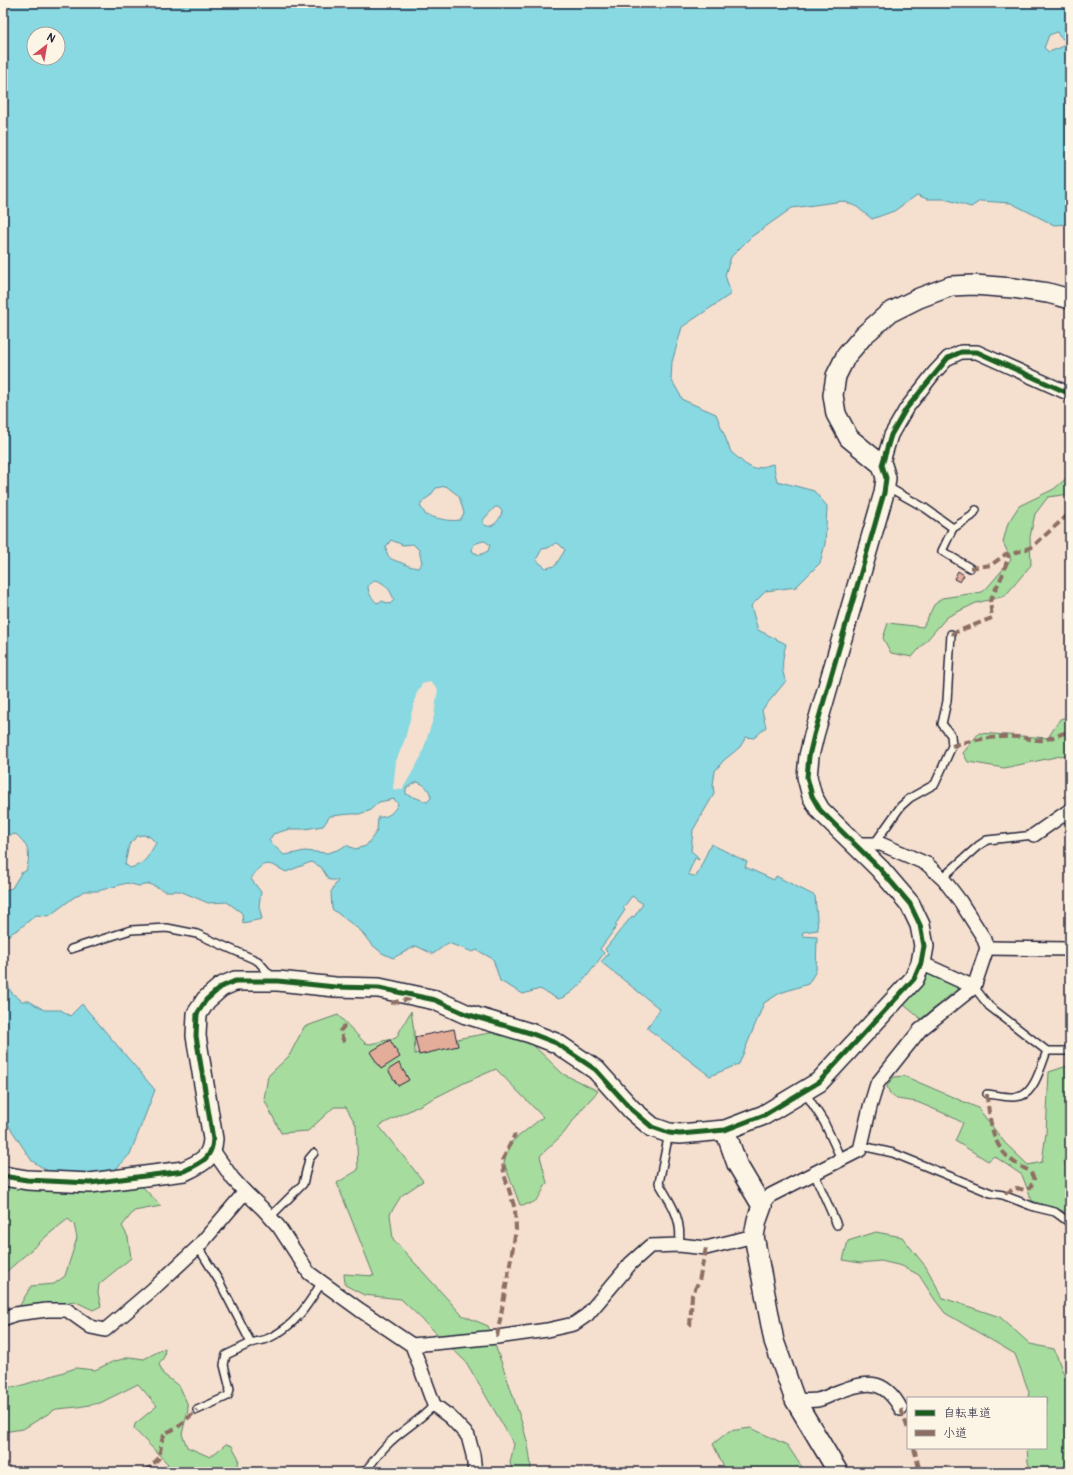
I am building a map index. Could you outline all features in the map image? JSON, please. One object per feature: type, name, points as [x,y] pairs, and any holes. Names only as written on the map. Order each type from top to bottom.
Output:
[{"type":"street","points":[[3,1176],[27,1180],[90,1183],[184,1171],[196,1166],[207,1158],[212,1149],[213,1139],[196,1036],[197,1014],[206,1000],[221,987],[235,981],[272,981],[335,987],[379,988],[435,1000],[466,1014],[530,1034],[556,1044],[596,1070],[632,1110],[652,1127],[669,1134],[725,1130],[764,1115],[819,1082],[914,979],[921,963],[924,946],[920,925],[910,904],[880,869],[820,810],[812,796],[807,777],[809,756],[814,735],[886,478],[882,465],[849,438],[836,414],[833,395],[836,376],[846,356],[864,335],[889,314],[919,298],[951,286],[974,285],[1013,288],[1048,293],[1070,299]]},
{"type":"street","points":[[882,465],[891,435],[906,409],[948,358],[961,352],[977,352],[1070,394]]},
{"type":"street","points":[[1034,835],[1070,810]]},
{"type":"street","points":[[838,1472],[795,1400],[774,1341],[754,1236],[757,1220],[762,1206],[771,1196],[860,1150],[877,1084],[920,1030],[974,986],[987,948],[983,936],[960,901],[942,878],[927,864],[881,844],[854,844]]},
{"type":"street","points":[[987,948],[1070,949]]},
{"type":"street","points":[[921,963],[974,986]]},
{"type":"street","points":[[725,1130],[737,1164],[762,1206]]},
{"type":"street","points":[[212,1149],[233,1179],[279,1227],[309,1273],[412,1345],[434,1405],[450,1417],[468,1436],[473,1455],[475,1472]]},
{"type":"street","points":[[3,1320],[15,1314],[47,1310],[67,1310],[91,1327],[105,1330],[152,1290],[198,1247],[245,1192]]},
{"type":"street","points":[[412,1345],[547,1330],[574,1324],[587,1315],[631,1263],[650,1246],[679,1245],[706,1248],[754,1236]]},
{"type":"street","points":[[795,1400],[818,1400],[849,1388],[873,1384],[884,1388],[894,1396],[901,1409]]},
{"type":"lane","points":[[885,486],[925,508],[953,528]]},
{"type":"lane","points":[[970,568],[942,551],[953,528],[972,516],[976,510]]},
{"type":"lane","points":[[874,844],[901,806],[910,798],[935,784],[952,746],[951,735],[942,724],[947,700],[951,634]]},
{"type":"lane","points":[[942,878],[978,846],[987,840],[1034,835]]},
{"type":"lane","points":[[71,949],[131,930],[167,928],[197,934],[258,961],[271,976],[272,981]]},
{"type":"lane","points":[[974,986],[989,1006],[1047,1051],[1070,1051]]},
{"type":"lane","points":[[987,1094],[1011,1097],[1022,1096],[1033,1087],[1047,1051]]},
{"type":"lane","points":[[804,1091],[824,1122],[841,1159]]},
{"type":"lane","points":[[669,1134],[659,1183],[676,1214],[680,1236],[679,1245]]},
{"type":"lane","points":[[862,1146],[893,1153],[992,1193],[1003,1195],[1034,1207],[1055,1212],[1070,1223]]},
{"type":"lane","points":[[270,1217],[303,1184],[309,1159],[314,1153]]},
{"type":"lane","points":[[814,1173],[837,1225]]},
{"type":"lane","points":[[198,1247],[219,1281],[251,1343]]},
{"type":"lane","points":[[197,1410],[228,1396],[230,1389],[224,1365],[226,1355],[251,1343],[268,1339],[289,1326],[306,1307],[322,1282]]},
{"type":"lane","points":[[364,1472],[386,1446],[425,1416],[434,1405]]},
{"type":"green space","points":[[1070,475],[1070,494],[1048,497],[1035,514],[1030,537],[1031,565],[1005,596],[976,603],[947,617],[912,657],[891,653],[883,638],[888,623],[923,627],[934,605],[942,598],[982,592],[986,589],[1011,560],[1003,542],[1008,523],[1019,506],[1054,489]]},
{"type":"green space","points":[[1070,716],[1070,754],[1004,768],[968,762],[963,753],[979,733],[1048,738],[1060,719]]},
{"type":"green space","points":[[927,972],[960,987],[921,1019],[904,1005]]},
{"type":"green space","points":[[411,1011],[415,1054],[461,1038],[496,1032],[530,1042],[563,1074],[598,1091],[581,1110],[564,1133],[540,1156],[547,1183],[540,1196],[535,1202],[520,1205],[504,1163],[510,1143],[543,1117],[496,1069],[464,1083],[379,1126],[423,1181],[401,1196],[390,1214],[393,1239],[462,1315],[488,1326],[525,1432],[530,1456],[531,1472],[513,1472],[510,1463],[514,1444],[466,1362],[401,1299],[364,1295],[345,1285],[344,1274],[374,1276],[337,1183],[358,1170],[356,1125],[346,1107],[334,1107],[308,1131],[281,1133],[264,1099],[268,1076],[289,1056],[304,1027],[338,1015],[365,1043],[370,1044],[396,1038]]},
{"type":"green space","points":[[1070,1065],[1070,1154],[1064,1160],[1067,1171],[1070,1174],[1070,1215],[1063,1211],[1032,1201],[1022,1175],[994,1156],[988,1161],[955,1141],[963,1123],[917,1102],[897,1099],[890,1094],[887,1086],[894,1077],[904,1076],[978,1108],[1005,1143],[1028,1165],[1042,1162],[1046,1133],[1049,1072]]},
{"type":"green space","points":[[140,1184],[161,1206],[134,1211],[122,1226],[128,1237],[131,1258],[99,1284],[98,1293],[101,1306],[93,1310],[74,1301],[15,1314],[31,1286],[54,1284],[65,1276],[77,1238],[74,1224],[68,1219],[6,1272],[3,1272],[3,1185]]},
{"type":"green space","points":[[876,1232],[902,1237],[926,1267],[943,1298],[1000,1317],[1030,1344],[1054,1349],[1070,1390],[1070,1472],[1031,1472],[1028,1462],[1027,1449],[1047,1449],[1047,1397],[1028,1397],[1029,1392],[1015,1354],[945,1313],[919,1275],[902,1266],[881,1261],[860,1263],[843,1260],[848,1241]]},
{"type":"green space","points":[[165,1348],[164,1357],[159,1364],[163,1374],[180,1387],[187,1403],[188,1410],[182,1434],[187,1447],[210,1457],[226,1444],[232,1446],[239,1459],[237,1472],[159,1472],[168,1464],[134,1429],[135,1424],[157,1406],[138,1384],[100,1403],[56,1409],[23,1429],[3,1432],[3,1388],[20,1386],[76,1368],[95,1370],[112,1362],[130,1357],[144,1359]]},
{"type":"green space","points":[[751,1428],[787,1445],[804,1470],[803,1472],[726,1472],[713,1444],[729,1431]]},
{"type":"water","points":[[3,3],[1070,3],[1070,224],[1054,225],[1011,203],[980,201],[971,207],[945,199],[927,199],[917,195],[894,211],[872,219],[857,207],[843,201],[792,208],[751,237],[731,257],[725,275],[731,294],[682,327],[672,362],[671,379],[683,400],[716,414],[731,452],[745,464],[754,469],[773,464],[777,481],[814,491],[827,506],[825,544],[820,563],[796,587],[766,591],[751,606],[758,630],[786,644],[783,658],[783,672],[786,681],[762,710],[766,727],[754,738],[746,737],[740,747],[723,761],[715,771],[713,785],[714,794],[693,830],[691,851],[699,860],[695,858],[688,874],[696,877],[711,844],[747,862],[745,867],[774,880],[776,876],[815,896],[818,930],[803,932],[802,936],[817,937],[816,971],[808,984],[780,993],[764,1003],[739,1064],[710,1076],[647,1028],[660,1009],[601,962],[608,954],[605,949],[632,916],[634,917],[643,904],[632,896],[623,908],[625,910],[615,925],[617,926],[600,949],[604,953],[595,966],[578,987],[558,999],[540,989],[523,994],[500,981],[493,959],[477,950],[473,952],[448,943],[433,954],[416,946],[393,958],[382,953],[370,943],[361,931],[332,909],[331,892],[338,880],[329,880],[321,867],[311,862],[286,872],[275,866],[266,864],[259,868],[251,879],[261,892],[259,906],[262,919],[243,923],[242,913],[227,902],[208,903],[180,891],[165,891],[150,884],[139,886],[127,883],[98,891],[84,891],[49,916],[36,915],[19,929],[3,938],[3,891],[12,888],[21,873],[26,871],[28,860],[28,851],[26,846],[16,834],[3,836]],"holes":[[[1057,32],[1060,37],[1066,41],[1062,47],[1049,52],[1044,48],[1049,35]],[[446,486],[459,496],[464,513],[460,520],[443,519],[426,515],[420,506],[424,500],[430,496],[436,488]],[[495,507],[498,507],[502,511],[500,518],[492,526],[486,525],[483,523],[483,520]],[[391,540],[403,545],[413,544],[419,550],[422,563],[418,568],[393,560],[389,557],[386,547]],[[483,541],[490,545],[488,551],[480,555],[472,550],[474,544]],[[556,543],[565,550],[555,566],[546,568],[536,560],[542,549],[548,548]],[[375,580],[379,581],[387,587],[394,600],[390,604],[382,601],[377,603],[371,596],[368,586]],[[417,782],[427,788],[431,798],[427,802],[406,794],[406,788]],[[394,799],[398,804],[395,810],[390,814],[385,817],[378,817],[377,831],[366,846],[355,849],[346,845],[340,849],[328,853],[304,851],[284,855],[269,841],[273,834],[290,829],[305,829],[323,826],[330,816],[359,814],[369,811],[379,802]],[[137,836],[149,836],[156,843],[143,862],[130,868],[125,864],[129,845]]]},
{"type":"water","points":[[3,974],[11,992],[22,1001],[29,1001],[44,1010],[61,1010],[70,1016],[82,1004],[155,1090],[130,1154],[109,1175],[78,1176],[48,1171],[32,1161],[7,1123],[3,1121]]},
{"type":"pier","points":[[430,682],[438,689],[434,716],[421,757],[402,790],[393,789],[396,761],[405,739],[416,695],[422,684]]},
{"type":"building","points":[[958,571],[964,575],[960,582],[954,579]]},
{"type":"building","points":[[454,1029],[458,1046],[419,1055],[415,1037]]},
{"type":"building","points":[[390,1040],[400,1057],[381,1069],[370,1052]]},
{"type":"building","points":[[399,1063],[409,1080],[398,1086],[388,1070]]},
{"type":"marked path","points":[[970,568],[991,565],[1006,554],[1009,555],[1032,547],[1070,513]]},
{"type":"marked path","points":[[951,634],[992,618],[990,601],[1002,576],[1009,555]]},
{"type":"marked path","points":[[952,746],[977,740],[1002,737],[1019,737],[1043,740],[1070,731]]},
{"type":"marked path","points":[[391,1003],[414,998]]},
{"type":"marked path","points":[[345,1025],[340,1031],[345,1045]]},
{"type":"marked path","points":[[987,1094],[993,1133],[997,1142],[1009,1158],[1018,1165],[1030,1171],[1034,1179],[1030,1188],[1025,1190],[1016,1188],[1003,1195]]},
{"type":"marked path","points":[[497,1337],[516,1230],[515,1209],[504,1174],[503,1159],[515,1134]]},
{"type":"marked path","points":[[690,1326],[692,1295],[699,1281],[706,1248]]},
{"type":"marked path","points":[[901,1409],[907,1426]]},
{"type":"marked path","points":[[145,1472],[159,1458],[162,1440],[165,1433],[177,1428],[197,1410]]},
{"type":"marked path","points":[[914,1449],[920,1472]]},
{"type":"cycle path","points":[[3,1176],[27,1180],[90,1183],[184,1171],[204,1160],[208,1156],[213,1139],[196,1036],[197,1014],[206,1000],[221,987],[235,981],[278,981],[335,987],[379,988],[435,1000],[466,1014],[530,1033],[556,1043],[596,1070],[632,1110],[652,1127],[669,1133],[680,1134],[725,1130],[764,1115],[819,1082],[914,979],[921,963],[924,946],[920,925],[910,904],[880,869],[820,810],[812,796],[807,777],[809,756],[814,735],[884,493],[886,478],[882,465],[891,435],[906,409],[948,358],[961,352],[977,352],[1070,394]]}]
